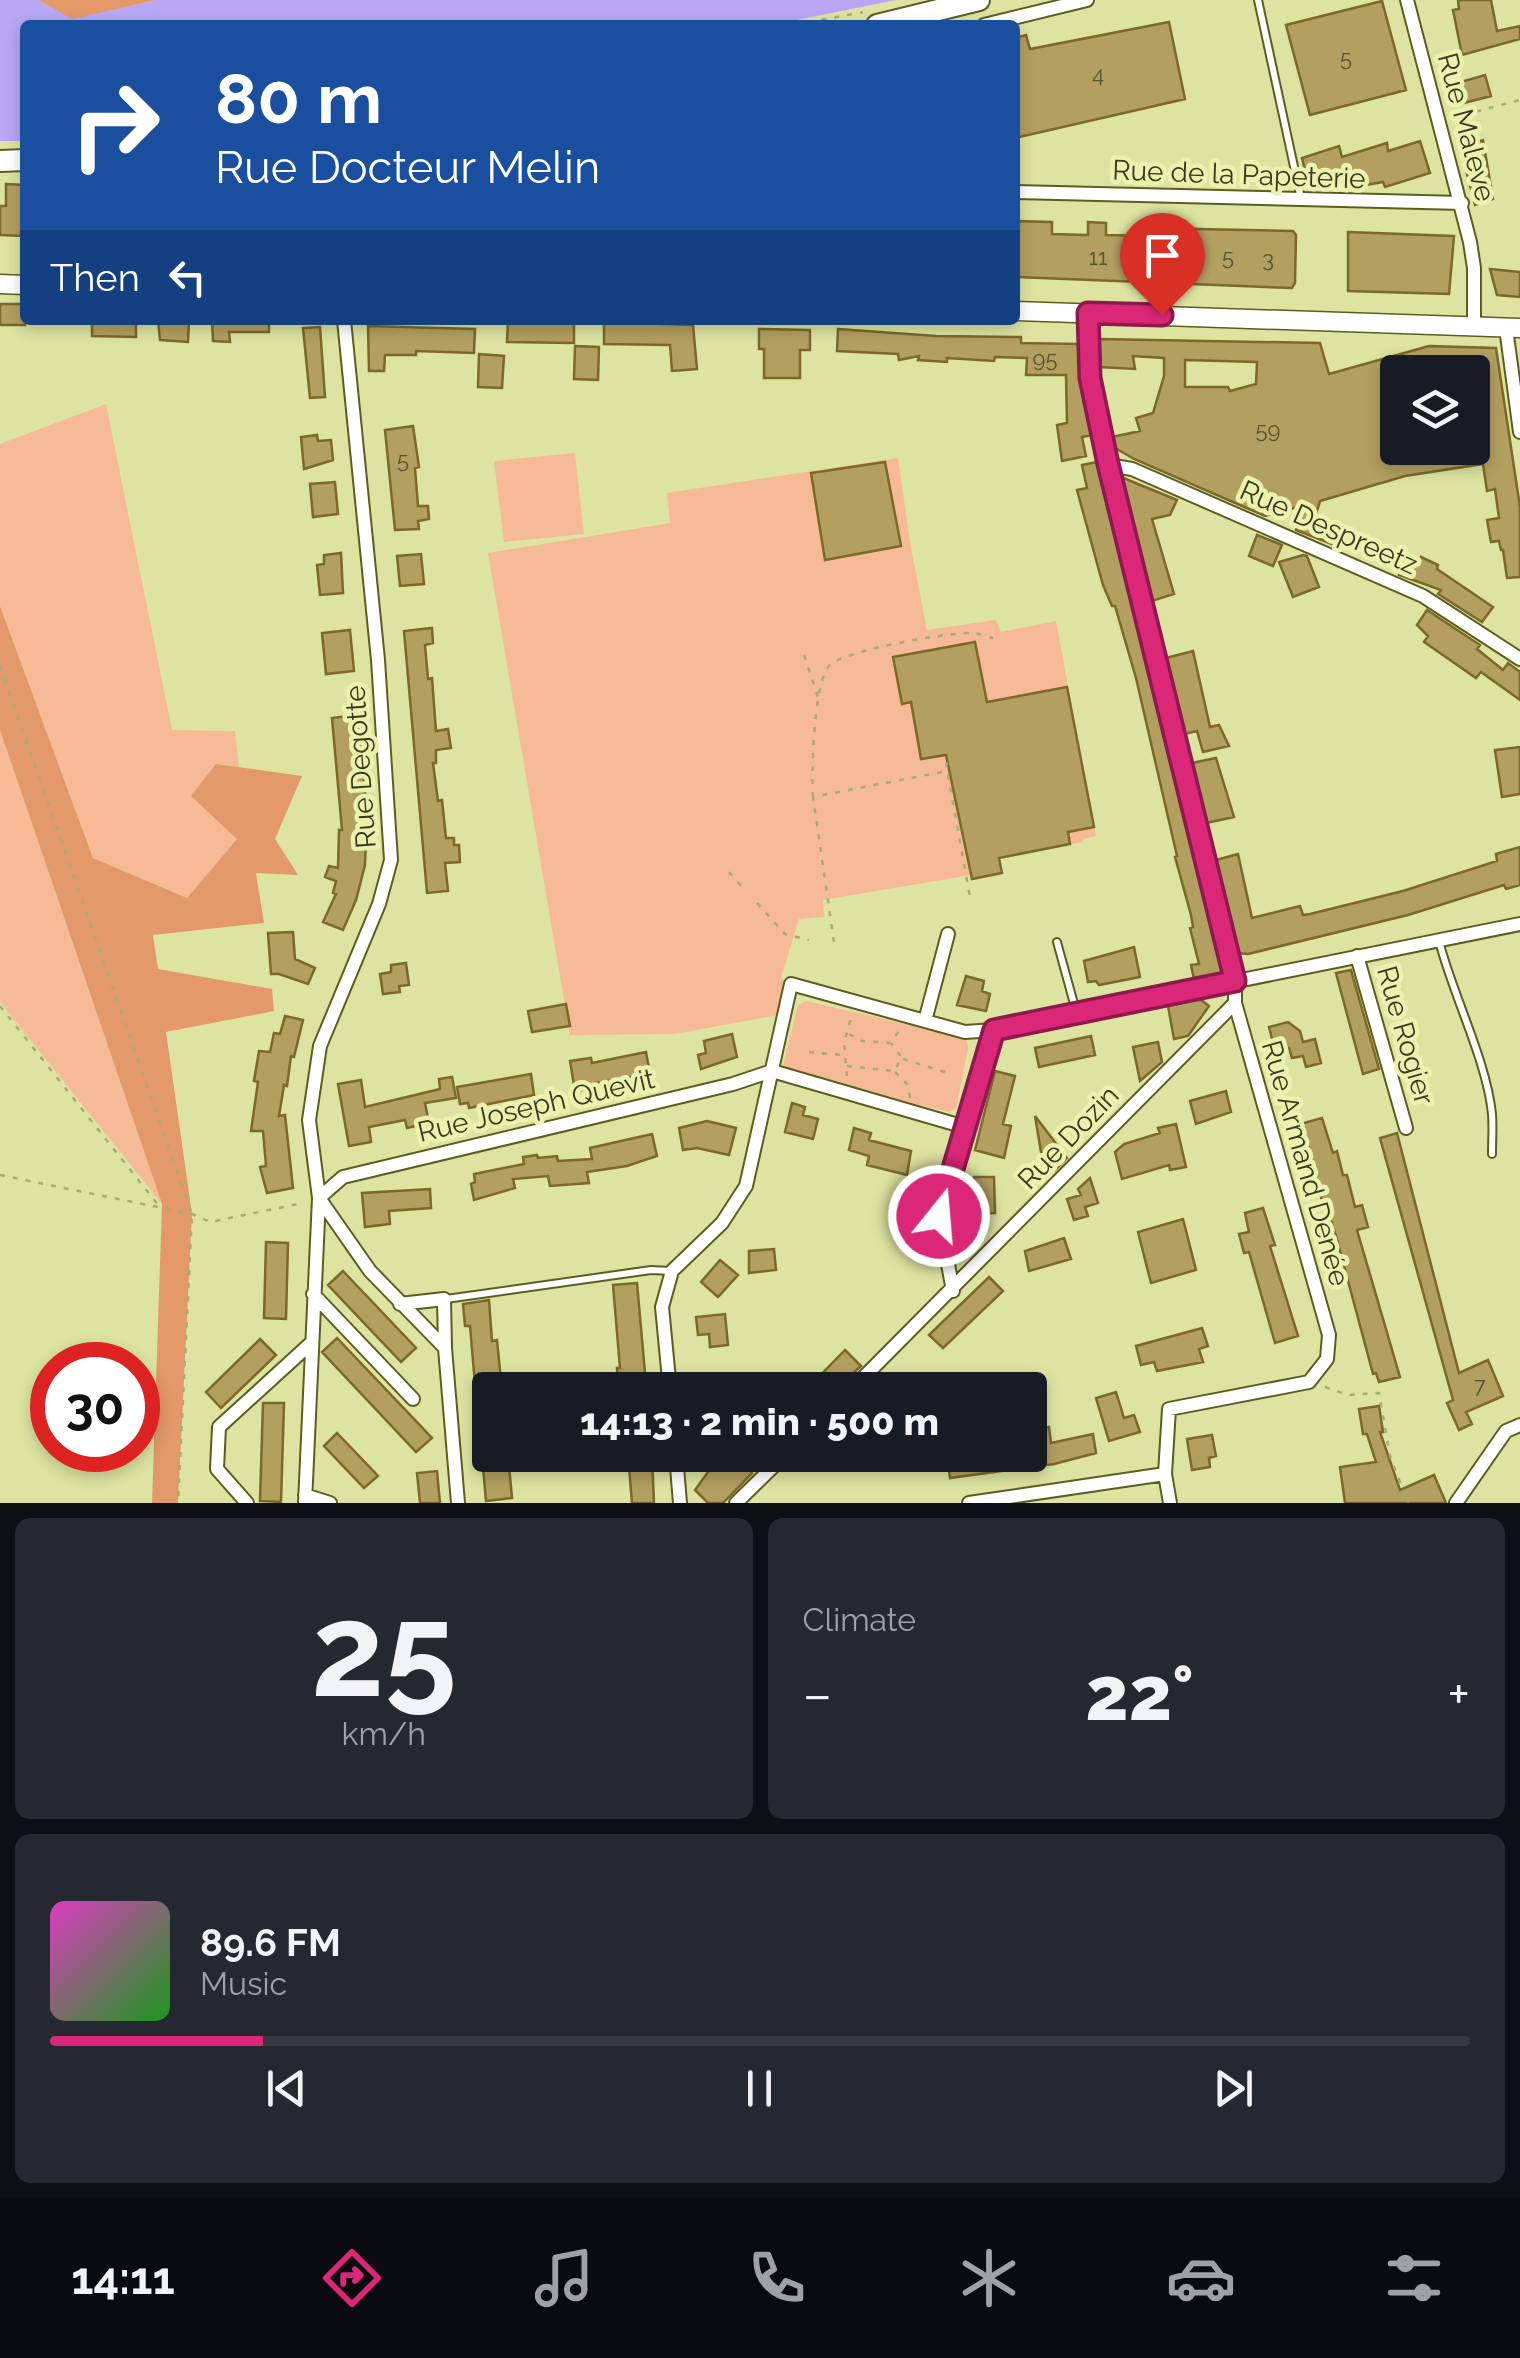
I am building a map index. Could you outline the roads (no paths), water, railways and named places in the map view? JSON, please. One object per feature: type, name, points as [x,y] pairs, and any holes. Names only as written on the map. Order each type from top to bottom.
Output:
[{"type":"main road","points":[[871,18],[979,0]]},
{"type":"main road","points":[[1020,311],[1513,328]]},
{"type":"street","points":[[1005,20],[1087,0]]},
{"type":"street","name":"Rue Maleve","points":[[1407,0],[1462,203],[1474,268],[1474,328]]},
{"type":"street","name":"Rue de la Papeterie","points":[[1020,192],[1462,203]]},
{"type":"street","name":"Rue Armand Denée","points":[[1088,313],[1090,378],[1108,464],[1235,981],[1234,1003],[1328,1334],[1328,1359],[1309,1382],[1169,1409],[1165,1474]]},
{"type":"street","name":"Rue Degotte","points":[[305,1499],[319,1198],[310,1120],[320,1046],[380,904],[391,860],[378,660],[344,325]]},
{"type":"street","points":[[1513,328],[1520,432]]},
{"type":"street","name":"Rue Despreetz","points":[[1108,464],[1132,469],[1423,596],[1520,659]]},
{"type":"street","name":"Rue Rogier","points":[[772,1071],[791,984],[965,1032],[994,1030],[1520,924]]},
{"type":"street","points":[[925,1021],[948,934]]},
{"type":"street","name":"Rue Rogier","points":[[1358,956],[1406,1128]]},
{"type":"street","name":"Rue Dozin","points":[[870,1372],[1234,1003]]},
{"type":"street","points":[[953,1291],[939,1216],[994,1030]]},
{"type":"street","points":[[668,1372],[662,1307],[672,1271],[722,1223],[746,1186],[772,1071],[966,1127]]},
{"type":"street","name":"Rue Joseph Quevit","points":[[319,1198],[343,1177],[733,1084],[772,1071]]},
{"type":"street","points":[[319,1198],[370,1270],[445,1348]]},
{"type":"street","points":[[313,1294],[412,1399]]},
{"type":"street","points":[[400,1304],[444,1299],[458,1503]]},
{"type":"street","points":[[247,1503],[218,1469],[220,1427],[310,1344]]},
{"type":"street","points":[[1456,1503],[1506,1431],[1520,1425]]},
{"type":"street","points":[[677,1472],[680,1503]]},
{"type":"street","points":[[736,1503],[768,1472]]},
{"type":"street","points":[[968,1503],[1165,1474],[1170,1503]]},
{"type":"street","points":[[305,1499],[330,1503]]},
{"type":"lane","points":[[1258,0],[1302,201]]},
{"type":"lane","points":[[1439,940],[1449,982],[1484,1077],[1492,1112],[1492,1154]]},
{"type":"lane","points":[[1057,942],[1076,1011]]},
{"type":"lane","points":[[444,1299],[651,1270],[672,1271]]}]
